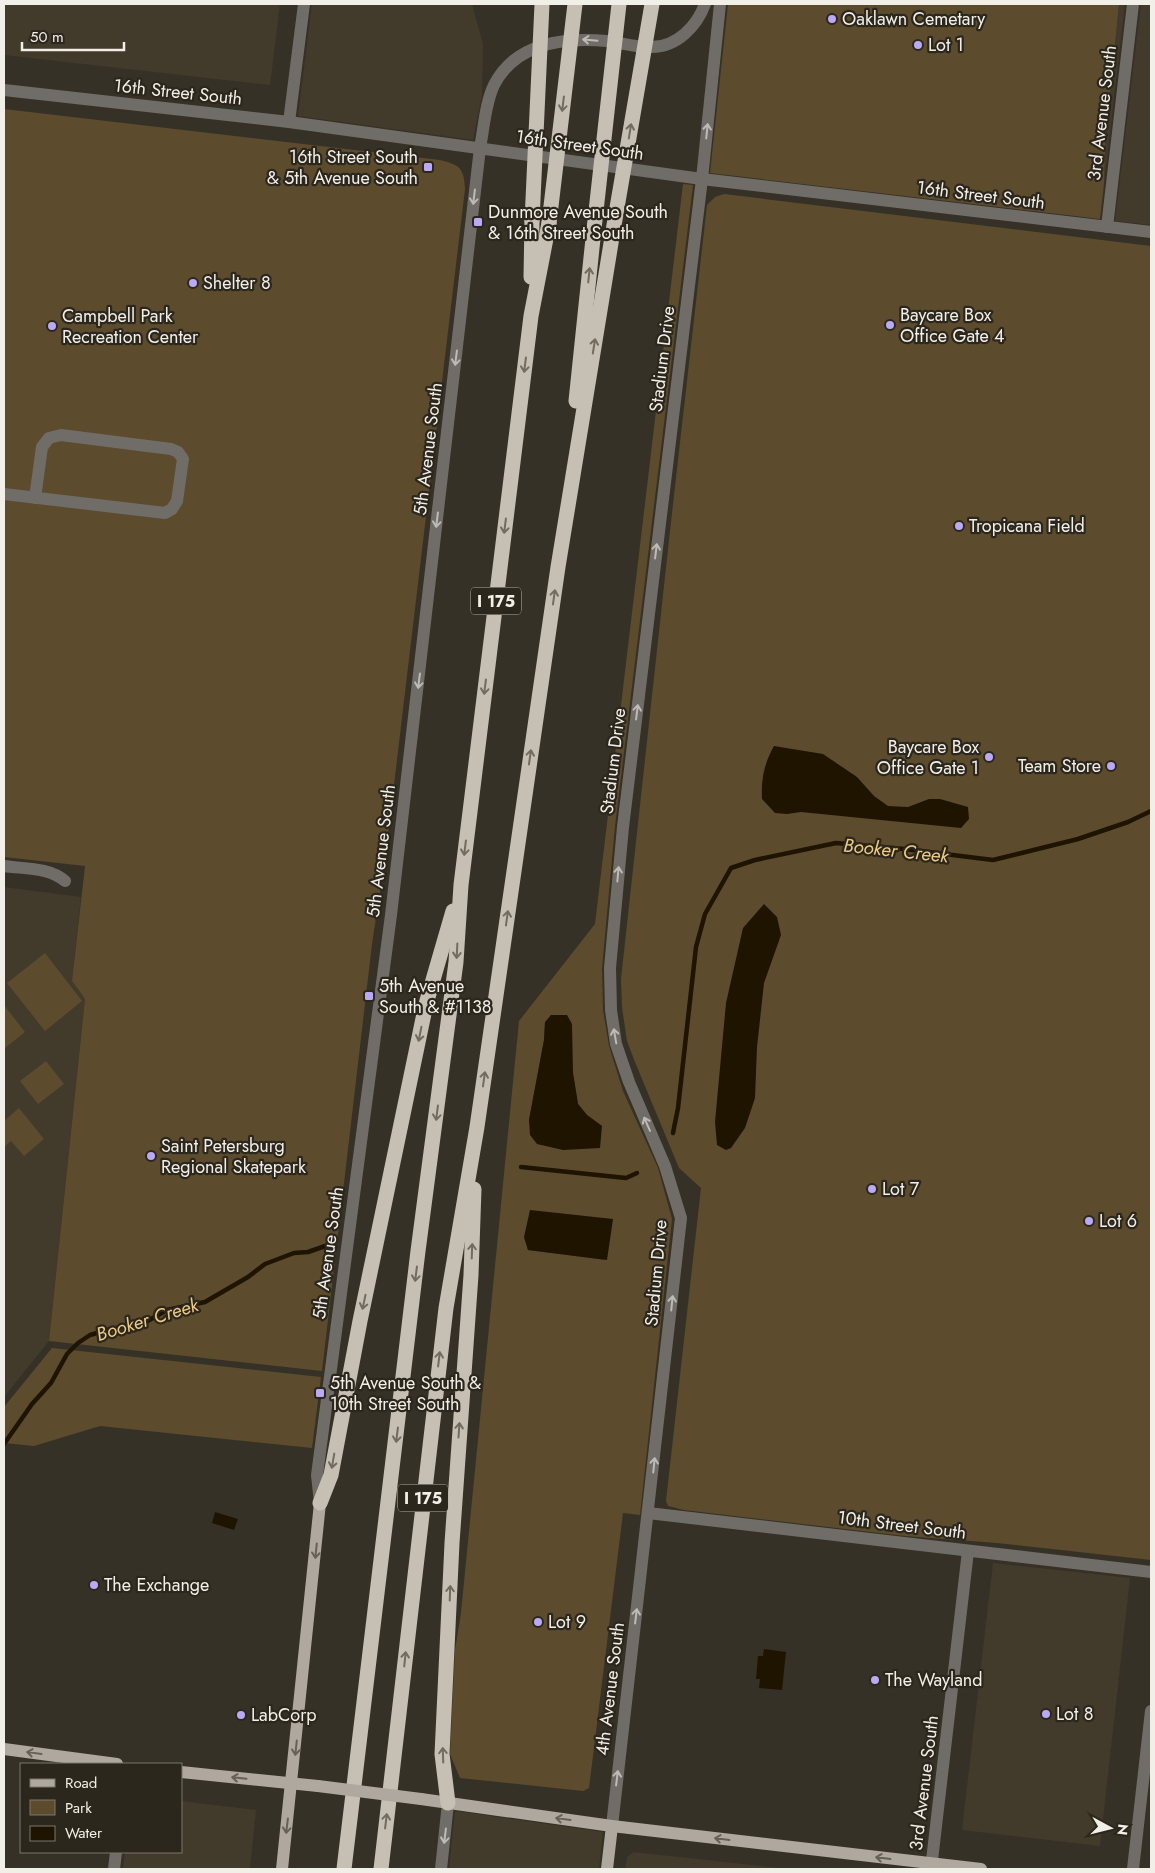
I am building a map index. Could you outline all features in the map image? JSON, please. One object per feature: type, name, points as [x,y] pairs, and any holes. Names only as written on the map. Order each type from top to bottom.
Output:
[{"type":"highway","points":[[531,316],[532,221],[542,4]]},
{"type":"highway","points":[[531,316],[549,223],[575,4]]},
{"type":"highway","points":[[558,567],[619,4]]},
{"type":"highway","points":[[558,567],[652,4]]},
{"type":"highway","name":"I 175","points":[[344,1869],[417,1260],[456,962],[461,885],[531,316]]},
{"type":"highway","name":"I 175","points":[[380,1869],[446,1308],[477,1127],[558,567]]},
{"type":"highway","points":[[320,1503],[331,1475],[355,1347],[426,1004],[461,885]]},
{"type":"highway","points":[[448,1803],[442,1754],[452,1543],[471,1275],[477,1127]]},
{"type":"main road","name":"5th Avenue South","points":[[282,1869],[320,1503]]},
{"type":"main road","points":[[4,1749],[109,1763]]},
{"type":"main road","points":[[182,1772],[318,1786],[612,1826],[932,1866],[981,1869]]},
{"type":"main road","name":"4th Avenue South","points":[[607,1869],[612,1826]]},
{"type":"street","points":[[289,122],[304,4]]},
{"type":"street","name":"5th Avenue South","points":[[320,1503],[316,1475],[393,896],[480,148],[489,100],[494,85],[510,63],[523,53],[560,40],[578,39],[652,47],[669,44],[682,36],[692,26],[705,4]]},
{"type":"street","name":"Stadium Drive","points":[[648,1513],[680,1218],[665,1166],[629,1082],[616,1044],[611,1010],[610,968],[623,828],[702,180],[720,4]]},
{"type":"street","name":"3rd Avenue South","points":[[1107,227],[1133,4]]},
{"type":"street","name":"16th Street South","points":[[4,90],[289,122],[702,180],[1151,232]]},
{"type":"street","points":[[4,494],[36,498],[165,513],[172,509],[177,501],[183,459],[178,452],[171,449],[61,435],[49,438],[42,446],[36,498]]},
{"type":"street","points":[[4,866],[57,874],[65,881]]},
{"type":"street","name":"10th Street South","points":[[648,1513],[1151,1572]]},
{"type":"street","name":"4th Avenue South","points":[[612,1826],[648,1513]]},
{"type":"street","name":"3rd Avenue South","points":[[932,1866],[968,1551]]},
{"type":"street","points":[[1133,1869],[1151,1711]]},
{"type":"street","points":[[441,1869],[448,1803]]},
{"type":"street","points":[[114,1869],[116,1853]]},
{"type":"shaded area","points":[[4,4],[280,4],[270,85],[4,55]]},
{"type":"shaded area","points":[[312,4],[472,4],[483,44],[482,95],[473,140],[298,116]]},
{"type":"shaded area","points":[[1119,4],[1125,4],[1104,184],[1105,144]]},
{"type":"shaded area","points":[[1141,4],[1151,4],[1151,225],[1115,221]]},
{"type":"shaded area","points":[[4,887],[81,897],[72,981],[85,999],[49,1341],[4,1397]]},
{"type":"shaded area","name":"Lot 8","points":[[993,1563],[1130,1578],[1100,1846],[962,1830]]},
{"type":"shaded area","points":[[182,1801],[256,1810],[250,1869],[123,1869],[125,1853],[182,1853]]},
{"type":"shaded area","points":[[455,1811],[603,1832],[599,1869],[449,1869]]},
{"type":"shaded area","points":[[633,1852],[789,1869],[625,1869],[627,1857]]},
{"type":"green space","points":[[728,4],[1119,4],[1105,144],[1104,184],[1100,219],[710,173]]},
{"type":"green space","points":[[4,109],[440,160],[460,168],[462,172],[465,189],[386,852],[372,944],[322,1371],[49,1341],[85,999],[72,981],[85,866],[4,857]]},
{"type":"green space","points":[[683,184],[693,185],[615,826],[602,968],[603,1010],[609,1046],[623,1091],[658,1168],[672,1219],[640,1515],[623,1513],[589,1788],[583,1791],[460,1778],[450,1754],[455,1650],[461,1613],[519,1021],[595,924]],"holes":[[[545,1022],[573,1073],[578,1104],[587,1115],[602,1126],[529,1120],[544,1040]],[[524,1237],[606,1260],[528,1250]]]},
{"type":"green space","points":[[724,194],[1151,246],[1151,1560],[997,1543],[905,1536],[684,1510],[668,1506],[666,1501],[701,1188],[679,1168],[635,1062],[627,1041],[622,1007],[621,979],[707,205],[715,197]]},
{"type":"green space","points":[[45,953],[82,1001],[45,1031],[7,983]]},
{"type":"green space","points":[[4,1005],[25,1032],[5,1048],[4,1046]]},
{"type":"green space","points":[[46,1061],[64,1084],[38,1104],[20,1081]]},
{"type":"green space","points":[[19,1108],[44,1139],[24,1156],[11,1141],[4,1147],[4,1121]]},
{"type":"green space","points":[[52,1348],[321,1377],[312,1448],[100,1426],[34,1446],[4,1443],[4,1407]]},
{"type":"water","points":[[774,746],[823,754],[857,777],[874,796],[888,806],[908,807],[929,799],[940,799],[968,807],[969,819],[961,828],[801,812],[775,813],[762,799],[763,778]]},
{"type":"water","points":[[764,904],[777,917],[781,935],[764,983],[757,1047],[755,1098],[745,1128],[731,1148],[726,1150],[717,1145],[715,1122],[726,1003],[743,928]]},
{"type":"water","points":[[551,1015],[567,1015],[572,1024],[573,1073],[578,1104],[587,1115],[602,1126],[600,1148],[563,1150],[537,1144],[530,1135],[529,1120],[544,1040],[545,1022]]},
{"type":"water","points":[[530,1210],[613,1219],[607,1260],[528,1250],[524,1237]]},
{"type":"water","points":[[215,1512],[238,1519],[234,1530],[212,1523]]},
{"type":"water","points":[[764,1649],[786,1652],[782,1690],[759,1688],[760,1679],[756,1679],[758,1656],[763,1656]]},
{"type":"waterway","name":"Booker Creek","points":[[673,1133],[678,1108],[696,947],[705,914],[731,868],[755,860],[836,843],[993,860],[1078,839],[1128,822],[1151,811]]},
{"type":"waterway","name":"Booker Creek","points":[[521,1167],[626,1178],[637,1173]]},
{"type":"waterway","name":"Booker Creek","points":[[4,1444],[32,1404],[51,1383],[67,1354],[90,1335],[144,1323],[167,1310],[205,1302],[248,1277],[265,1264],[294,1253],[308,1252],[331,1244]]},
{"type":"place","name":"Oaklawn Cemetary","points":[[832,19]]},
{"type":"place","name":"Lot 1","points":[[918,45]]},
{"type":"place","name":"16th Street South & 5th Avenue South","points":[[428,167]]},
{"type":"place","name":"Dunmore Avenue South & 16th Street South","points":[[478,222]]},
{"type":"place","name":"Shelter 8","points":[[193,283]]},
{"type":"place","name":"Baycare Box Office Gate 4","points":[[890,325]]},
{"type":"place","name":"Campbell Park Recreation Center","points":[[52,326]]},
{"type":"place","name":"Tropicana Field","points":[[959,526]]},
{"type":"place","name":"Baycare Box Office Gate 1","points":[[989,757]]},
{"type":"place","name":"Team Store","points":[[1111,766]]},
{"type":"place","name":"5th Avenue South & #1138","points":[[369,996]]},
{"type":"place","name":"Saint Petersburg Regional Skatepark","points":[[151,1156]]},
{"type":"place","name":"Lot 7","points":[[872,1189]]},
{"type":"place","name":"Lot 6","points":[[1089,1221]]},
{"type":"place","name":"5th Avenue South & 10th Street South","points":[[320,1393]]},
{"type":"place","name":"The Exchange","points":[[94,1585]]},
{"type":"place","name":"Lot 9","points":[[538,1622]]},
{"type":"place","name":"The Wayland","points":[[875,1680]]},
{"type":"place","name":"Lot 8","points":[[1046,1714]]},
{"type":"place","name":"LabCorp","points":[[241,1715]]}]
